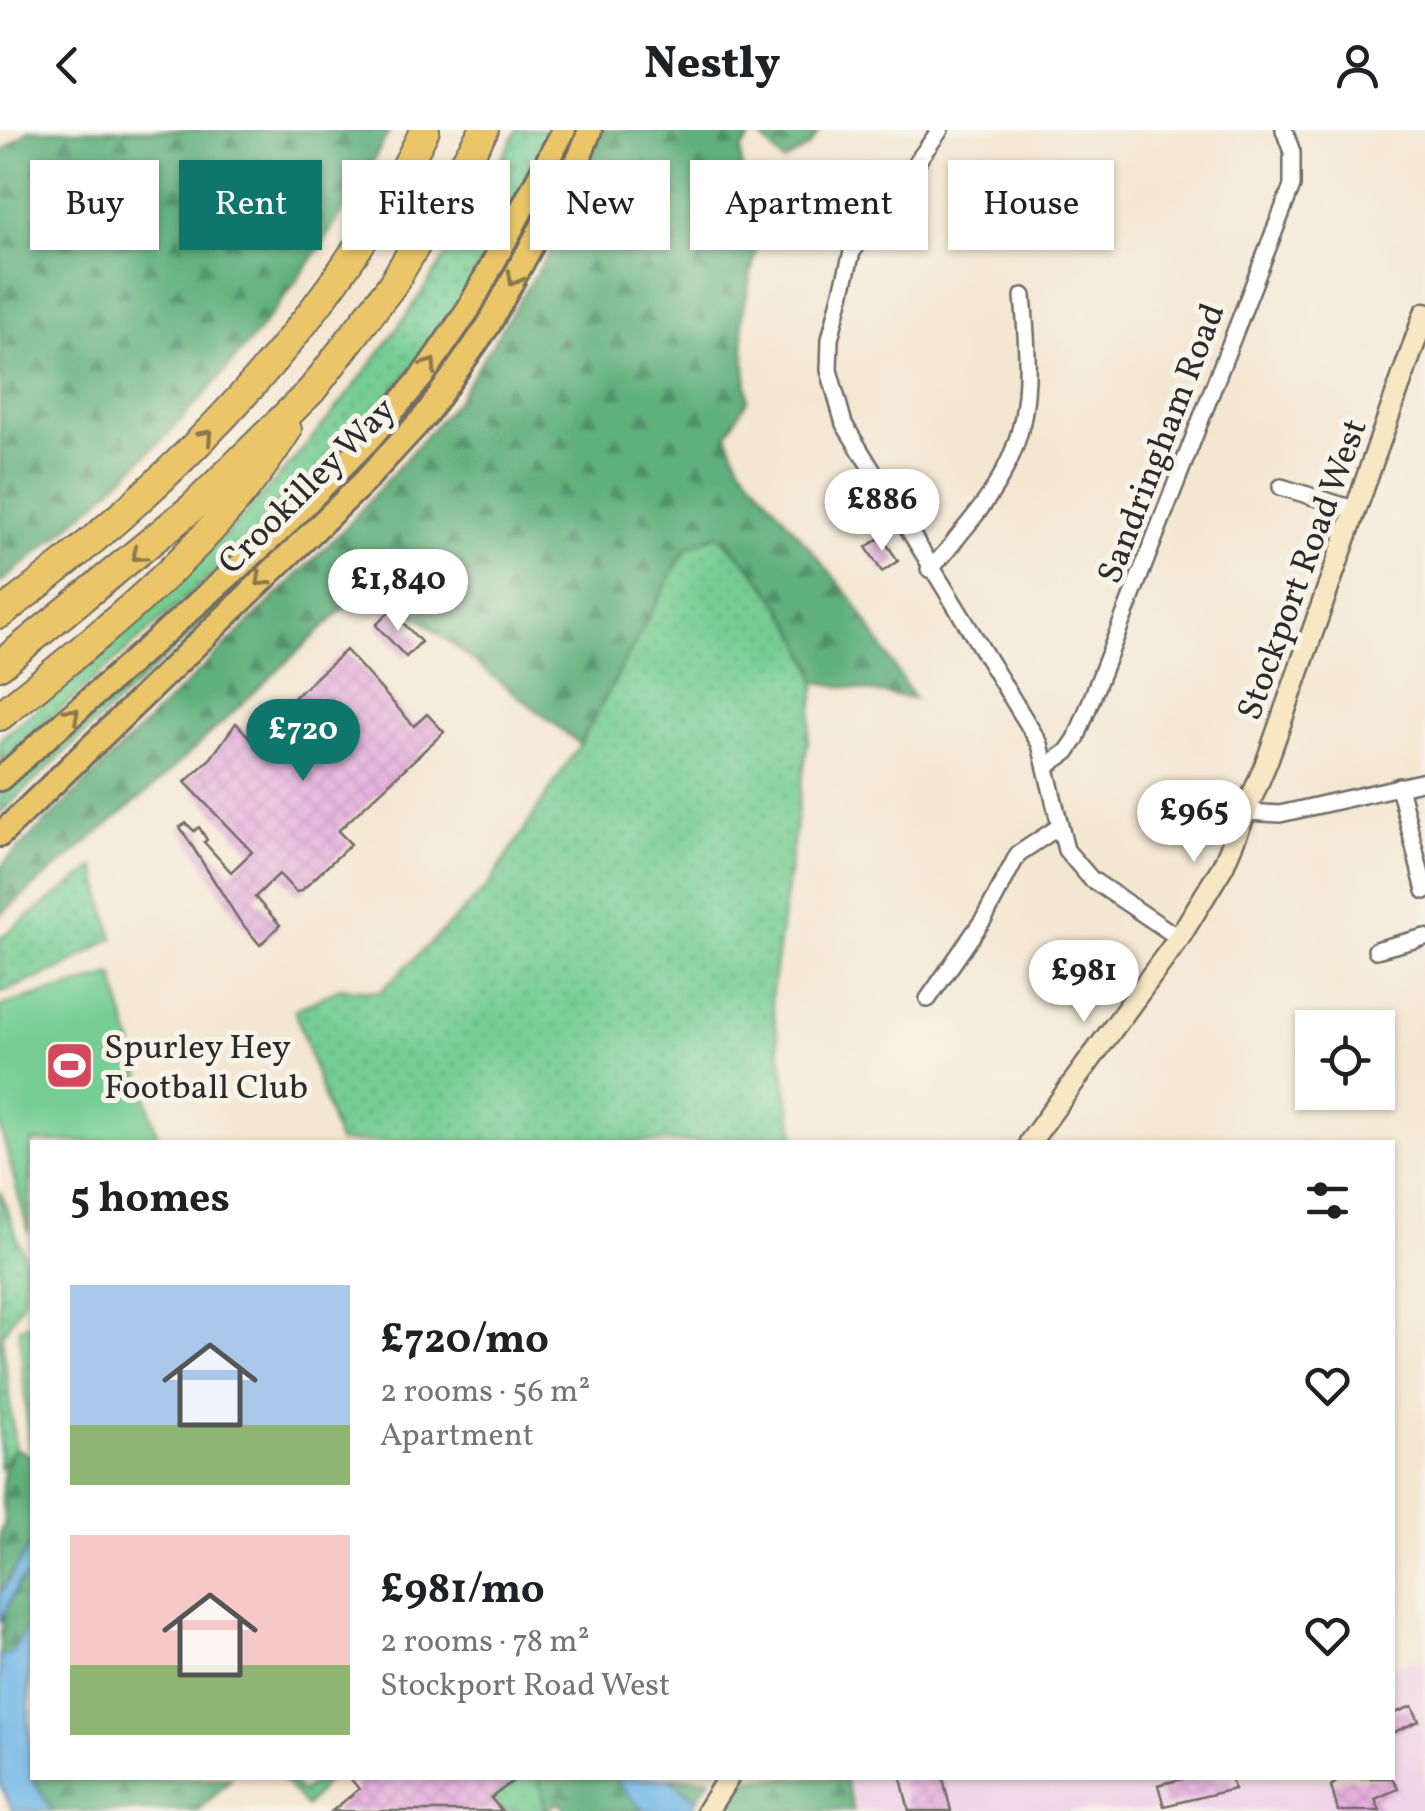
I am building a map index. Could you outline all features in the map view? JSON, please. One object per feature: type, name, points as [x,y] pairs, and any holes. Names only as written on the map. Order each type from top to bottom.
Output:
[{"type":"highway","points":[[0,614],[162,478],[243,396],[316,304],[379,212],[425,130]]},
{"type":"highway","points":[[0,716],[132,610],[197,545],[260,473],[312,390],[392,285],[484,130]]},
{"type":"highway","points":[[0,665],[178,520],[312,390]]},
{"type":"main road","name":"Crookilley Way","points":[[0,778],[280,530],[370,438],[421,378],[468,310],[564,130]]},
{"type":"main road","name":"Crookilley Way","points":[[0,835],[363,484],[425,416],[488,326],[580,156],[590,130]]},
{"type":"main road","name":"Stockport Road West","points":[[1031,1140],[1179,938],[1223,866],[1358,510],[1425,313]]},
{"type":"main road","points":[[708,1811],[727,1780]]},
{"type":"street","points":[[940,130],[852,252],[830,354],[844,424],[1030,726],[1048,765],[1057,828],[1066,850],[1091,879],[1179,938]]},
{"type":"street","name":"Sandringham Road","points":[[1048,765],[1067,752],[1078,733],[1292,186],[1292,152],[1284,130]]},
{"type":"street","points":[[930,569],[988,500],[1018,440],[1030,376],[1023,296]]},
{"type":"street","points":[[1281,487],[1358,510]]},
{"type":"street","points":[[1246,812],[1280,814],[1425,780]]},
{"type":"street","points":[[1399,786],[1425,890]]},
{"type":"street","points":[[928,998],[984,917],[1018,854],[1057,828]]},
{"type":"street","points":[[1376,950],[1425,937]]},
{"type":"shaded area","points":[[1412,1660],[1425,1662],[1425,1811],[857,1811],[849,1780],[1395,1780],[1395,1667]]},
{"type":"green space","points":[[29,130],[390,130],[373,160],[342,160],[342,213],[322,244],[322,160],[179,160],[179,250],[318,250],[267,320],[168,433],[115,486],[0,583],[0,153]]},
{"type":"green space","points":[[517,130],[552,130],[536,160],[530,160],[530,171],[510,209],[510,160],[501,160]]},
{"type":"green space","points":[[571,130],[576,130],[563,160],[558,160]]},
{"type":"green space","points":[[603,130],[820,130],[808,147],[787,160],[782,160],[755,131],[741,150],[741,160],[690,160],[690,250],[756,250],[742,318],[748,399],[727,434],[740,464],[853,600],[914,699],[816,682],[800,639],[777,601],[717,534],[685,550],[580,744],[372,582],[154,786],[0,915],[0,867],[344,529],[457,400],[551,250],[670,250],[670,160],[590,160]]},
{"type":"green space","points":[[530,224],[514,263],[464,342],[409,415],[268,561],[0,813],[0,788],[103,697],[472,324]]},
{"type":"green space","points":[[449,250],[488,250],[449,324],[351,442],[241,549],[0,763],[0,739],[78,675],[224,536],[356,385]]},
{"type":"green space","points":[[717,534],[749,566],[789,619],[816,682],[771,998],[796,1140],[337,1140],[295,1010],[340,988],[380,992],[486,889],[580,744],[685,550]]},
{"type":"green space","points":[[95,867],[113,938],[61,969],[0,993],[0,938]]},
{"type":"green space","name":"Spurley Hey Football Club","points":[[113,975],[158,1140],[30,1140],[29,1234],[0,1126],[0,1006]]},
{"type":"green space","points":[[0,1191],[26,1262],[24,1299],[2,1335],[15,1448],[0,1469]]},
{"type":"green space","points":[[30,1325],[30,1446],[29,1446],[19,1327]]},
{"type":"green space","points":[[15,1448],[30,1455],[30,1545],[0,1594],[0,1533],[5,1522],[2,1482]]},
{"type":"green space","points":[[30,1575],[30,1623],[10,1656],[1,1657],[6,1610]]},
{"type":"green space","points":[[35,1780],[230,1780],[199,1811],[52,1811]]},
{"type":"green space","points":[[283,1780],[294,1780],[292,1782],[301,1792],[317,1780],[328,1780],[306,1806]]},
{"type":"green space","points":[[514,1780],[539,1780],[545,1811],[502,1811],[491,1798]]},
{"type":"green space","points":[[539,1780],[616,1780],[644,1811],[566,1811],[559,1802],[545,1811]]},
{"type":"green space","points":[[671,1780],[710,1780],[697,1800]]},
{"type":"green space","points":[[744,1780],[846,1780],[854,1811],[725,1811]]},
{"type":"water","points":[[30,1545],[30,1574],[18,1583],[0,1623],[0,1594]]},
{"type":"water","points":[[30,1623],[30,1780],[52,1811],[13,1811],[0,1784],[0,1654],[10,1656]]},
{"type":"water","points":[[616,1780],[671,1780],[697,1800],[689,1811],[644,1811]]},
{"type":"building","points":[[882,537],[898,561],[882,572],[866,547]]},
{"type":"building","points":[[391,610],[421,642],[406,657],[376,625]]},
{"type":"building","points":[[346,650],[414,726],[427,714],[444,732],[338,831],[351,844],[301,891],[296,892],[279,874],[255,897],[280,925],[260,945],[239,920],[180,827],[186,823],[194,831],[199,827],[207,840],[204,842],[231,872],[252,852],[185,782],[211,758],[236,723],[250,738]]},
{"type":"building","points":[[1412,1706],[1419,1721],[1395,1732],[1395,1713]]},
{"type":"building","points":[[352,1780],[514,1780],[491,1798],[502,1811],[332,1811],[359,1789]]},
{"type":"building","points":[[901,1780],[943,1780],[951,1811],[909,1811]]},
{"type":"building","points":[[1178,1780],[1232,1780],[1234,1789],[1164,1806],[1158,1785]]},
{"type":"building","points":[[1338,1780],[1393,1780],[1398,1789],[1375,1799],[1380,1811],[1338,1811],[1331,1786]]},
{"type":"place","name":"Spurley Hey Football Club","points":[[69,1066]]}]
